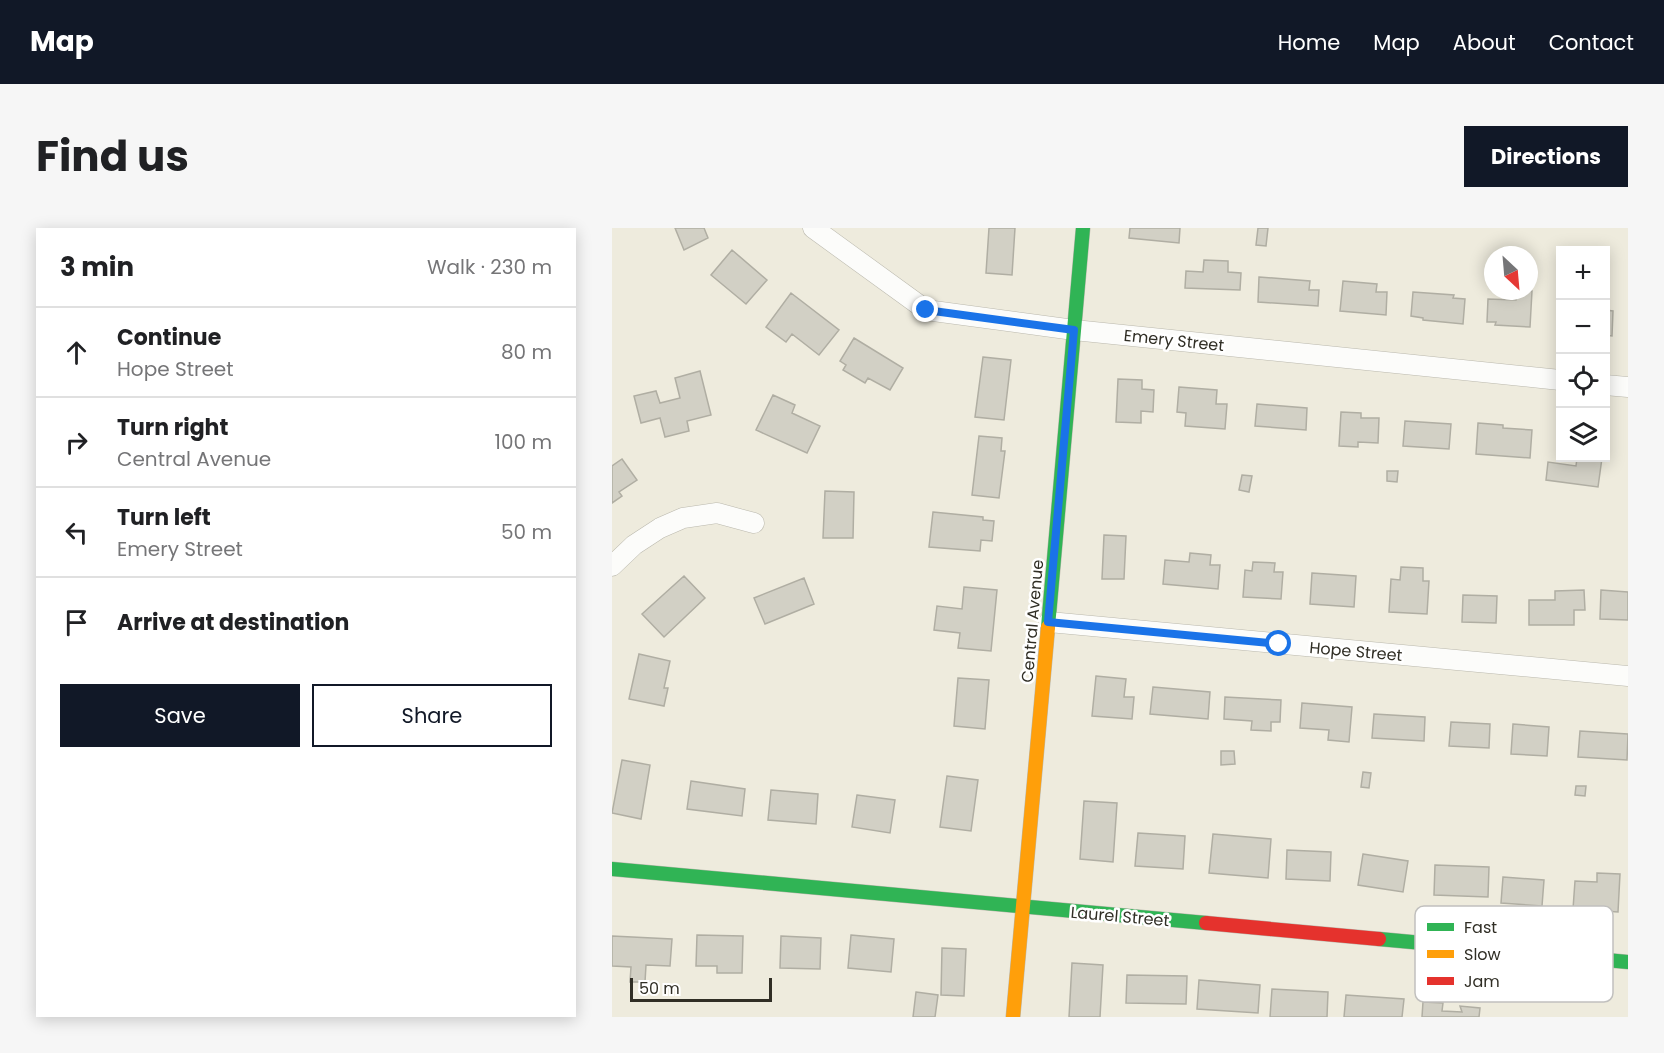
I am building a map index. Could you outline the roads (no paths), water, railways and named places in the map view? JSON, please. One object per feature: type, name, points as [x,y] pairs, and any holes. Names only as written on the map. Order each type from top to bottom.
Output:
[{"type":"street","name":"Emery Street","points":[[813,228],[926,310],[1074,330],[1556,380]]},
{"type":"street","name":"Central Avenue","points":[[1013,1017],[1083,228]]},
{"type":"street","points":[[1610,385],[1628,387]]},
{"type":"street","points":[[612,566],[634,545],[660,528],[682,518],[717,513],[754,523]]},
{"type":"street","name":"Hope Street","points":[[1048,622],[1628,676]]},
{"type":"street","name":"Laurel Street","points":[[612,869],[1415,943]]},
{"type":"street","name":"Laurel Street","points":[[1613,961],[1628,962]]}]
